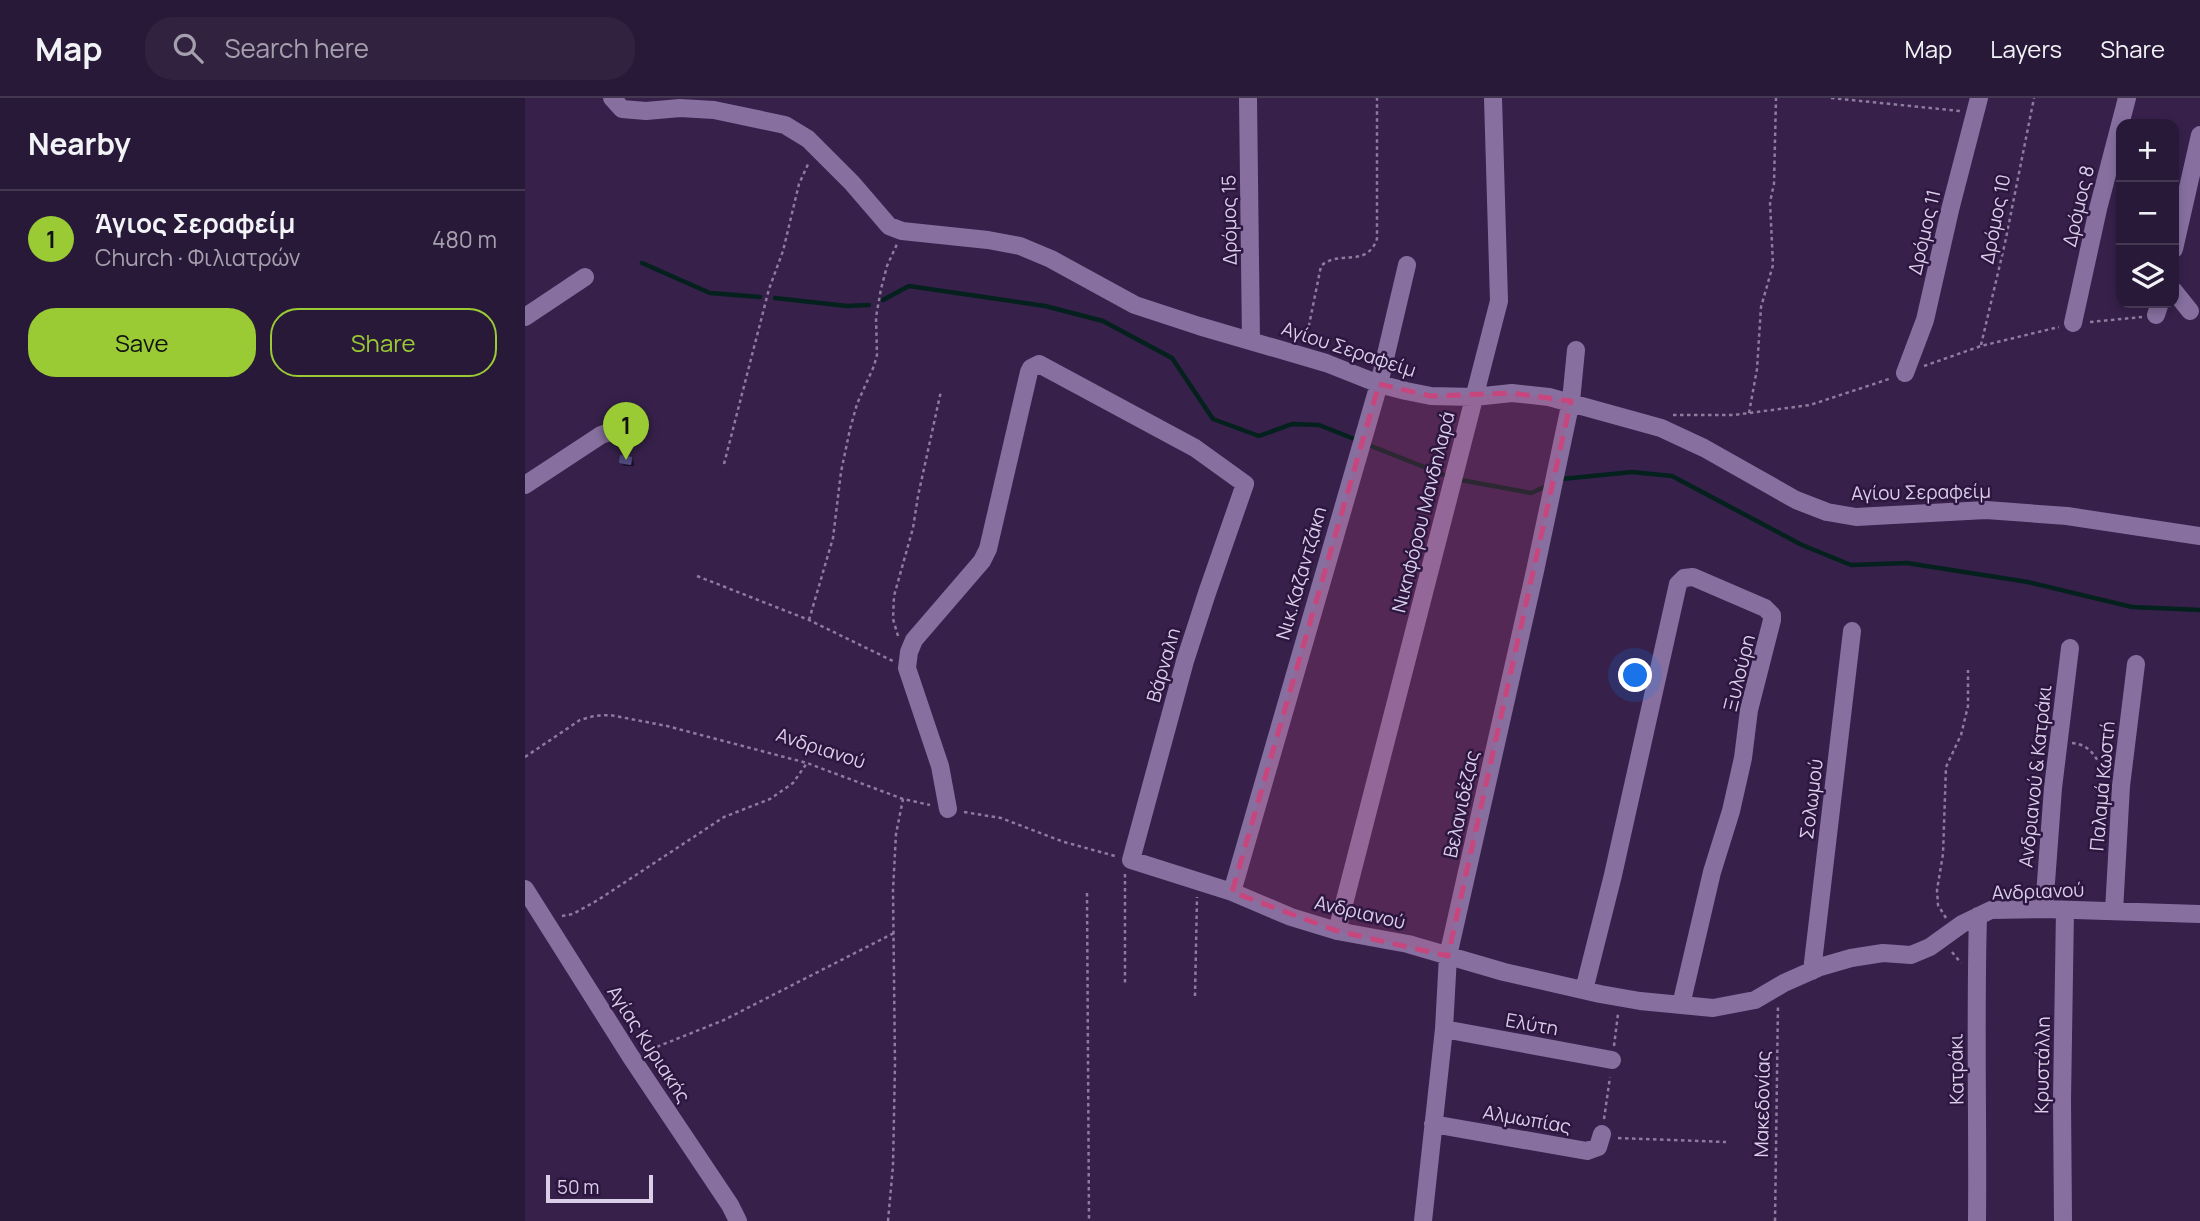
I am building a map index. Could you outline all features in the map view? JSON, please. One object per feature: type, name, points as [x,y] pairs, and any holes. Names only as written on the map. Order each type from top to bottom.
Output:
[{"type":"street","points":[[613,98],[622,109],[714,110],[785,125],[808,138],[889,226],[902,231]]},
{"type":"street","name":"Δρόμος 15","points":[[1248,98],[1251,341]]},
{"type":"street","name":"Νικηφόρου Μανδηλαρά","points":[[1337,931],[1499,301],[1493,98]]},
{"type":"street","name":"Δρόμος 8","points":[[2073,323],[2098,209],[2127,98]]},
{"type":"street","name":"Δρόμος 11","points":[[1905,373],[1924,320],[1977,105]]},
{"type":"street","points":[[2175,245],[2200,135]]},
{"type":"street","name":"Αγίου Σεραφείμ","points":[[902,231],[1020,246],[1051,259],[1135,305],[1303,355],[1405,391],[1431,396],[1474,397],[1512,393],[1549,397],[1661,428],[1704,447],[1796,500],[1827,512],[1856,517],[1986,510],[2067,516],[2200,537]]},
{"type":"street","name":"Νικ.Καζαντζάκη","points":[[1232,892],[1379,384],[1407,265]]},
{"type":"street","points":[[525,317],[585,277]]},
{"type":"street","points":[[2179,297],[2190,311]]},
{"type":"street","name":"Βελανιδέζας","points":[[1423,1221],[1444,1029],[1448,956],[1571,401],[1576,350]]},
{"type":"street","name":"Βάρναλη","points":[[907,668],[914,640],[982,561],[988,549],[1022,399],[1029,372],[1035,365],[1044,365],[1195,448],[1245,484],[1185,661],[1131,860]]},
{"type":"street","points":[[525,485],[601,435],[627,426]]},
{"type":"street","name":"Ξυλούρη","points":[[1584,990],[1637,771],[1678,584],[1684,578],[1693,577],[1765,608],[1772,615],[1772,620],[1749,710],[1740,771],[1712,872],[1681,1005]]},
{"type":"street","name":"Σολωμού","points":[[1812,971],[1852,631]]},
{"type":"street","name":"Ανδριανού & Κατράκι","points":[[2043,909],[2058,742],[2070,648]]},
{"type":"street","name":"Παλαμά Κωστή","points":[[2114,911],[2121,794],[2136,664]]},
{"type":"street","points":[[907,668],[940,765],[949,809]]},
{"type":"street","name":"Ανδριανού","points":[[1131,860],[1232,892],[1291,917],[1337,931],[1408,944],[1504,972],[1584,990],[1713,1008],[1755,1000],[1812,971],[1851,958],[1883,953],[1911,955],[1930,947],[1991,910],[2200,914]]},
{"type":"street","name":"Αγίας Κυριακής","points":[[525,889],[738,1221]]},
{"type":"street","name":"Κρυστάλλη","points":[[2063,1221],[2065,910]]},
{"type":"street","name":"Κατράκι","points":[[1977,1221],[1978,916]]},
{"type":"street","name":"Ελύτη","points":[[1444,1029],[1612,1060]]},
{"type":"street","name":"Αλμωπίας","points":[[1433,1124],[1587,1151],[1598,1147],[1602,1134]]},
{"type":"path","points":[[1303,355],[1321,266],[1328,261],[1365,256],[1374,248],[1377,239],[1377,98]]},
{"type":"path","points":[[1749,413],[1757,369],[1761,307],[1773,265],[1770,217],[1774,184],[1776,98]]},
{"type":"path","points":[[1831,98],[1977,105]]},
{"type":"path","name":"Δρόμος 10","points":[[1981,346],[2034,98]]},
{"type":"path","points":[[724,464],[799,184],[816,146]]},
{"type":"path","points":[[809,620],[833,538],[841,472],[850,429],[877,355],[876,317],[881,289],[887,266],[902,231]]},
{"type":"path","points":[[900,643],[893,619],[894,596],[913,528],[941,391]]},
{"type":"path","points":[[697,576],[809,620],[907,668]]},
{"type":"path","points":[[1968,670],[1968,706],[1964,726],[1946,767],[1943,854],[1937,890],[1938,905],[1947,935],[1976,986]]},
{"type":"path","name":"Ανδριανού","points":[[525,757],[580,720],[610,715],[667,726],[807,763],[903,799],[1001,818],[1064,842],[1131,860]]},
{"type":"path","points":[[2058,742],[2077,743],[2092,751],[2121,794]]},
{"type":"path","points":[[544,919],[573,914],[724,817],[770,799],[793,783],[807,763]]},
{"type":"path","points":[[888,1221],[893,1166],[895,1077],[893,890],[896,834],[903,799]]},
{"type":"path","points":[[1125,985],[1124,876],[1131,860]]},
{"type":"path","points":[[1195,996],[1197,880]]},
{"type":"path","points":[[1087,893],[1089,1221]]},
{"type":"path","points":[[631,1057],[724,1020],[894,933]]},
{"type":"path","name":"Μακεδονίας","points":[[1775,1221],[1778,987]]},
{"type":"path","points":[[1620,997],[1602,1134],[1619,1138],[1726,1142]]},
{"type":"highlighted area","points":[[1379,384],[1431,396],[1512,393],[1571,401],[1448,956],[1337,931],[1232,892]]},
{"type":"building","points":[[620,455],[632,457],[631,465],[619,463]]},
{"type":"waterway","points":[[642,263],[710,293],[760,297]]},
{"type":"waterway","points":[[883,300],[909,286],[1045,306],[1103,321],[1172,358],[1213,419],[1259,436],[1292,424],[1319,425],[1357,440]]},
{"type":"waterway","points":[[775,298],[847,306],[869,305]]},
{"type":"waterway","points":[[1366,444],[1447,476]]},
{"type":"waterway","points":[[1562,479],[1632,472],[1672,476],[1802,545],[1851,565],[1907,563],[2028,582],[2132,607],[2200,610]]},
{"type":"waterway","points":[[1461,480],[1531,493],[1549,485]]},
{"type":"place","name":"Άγιος Σεραφείμ","points":[[626,460]]}]
